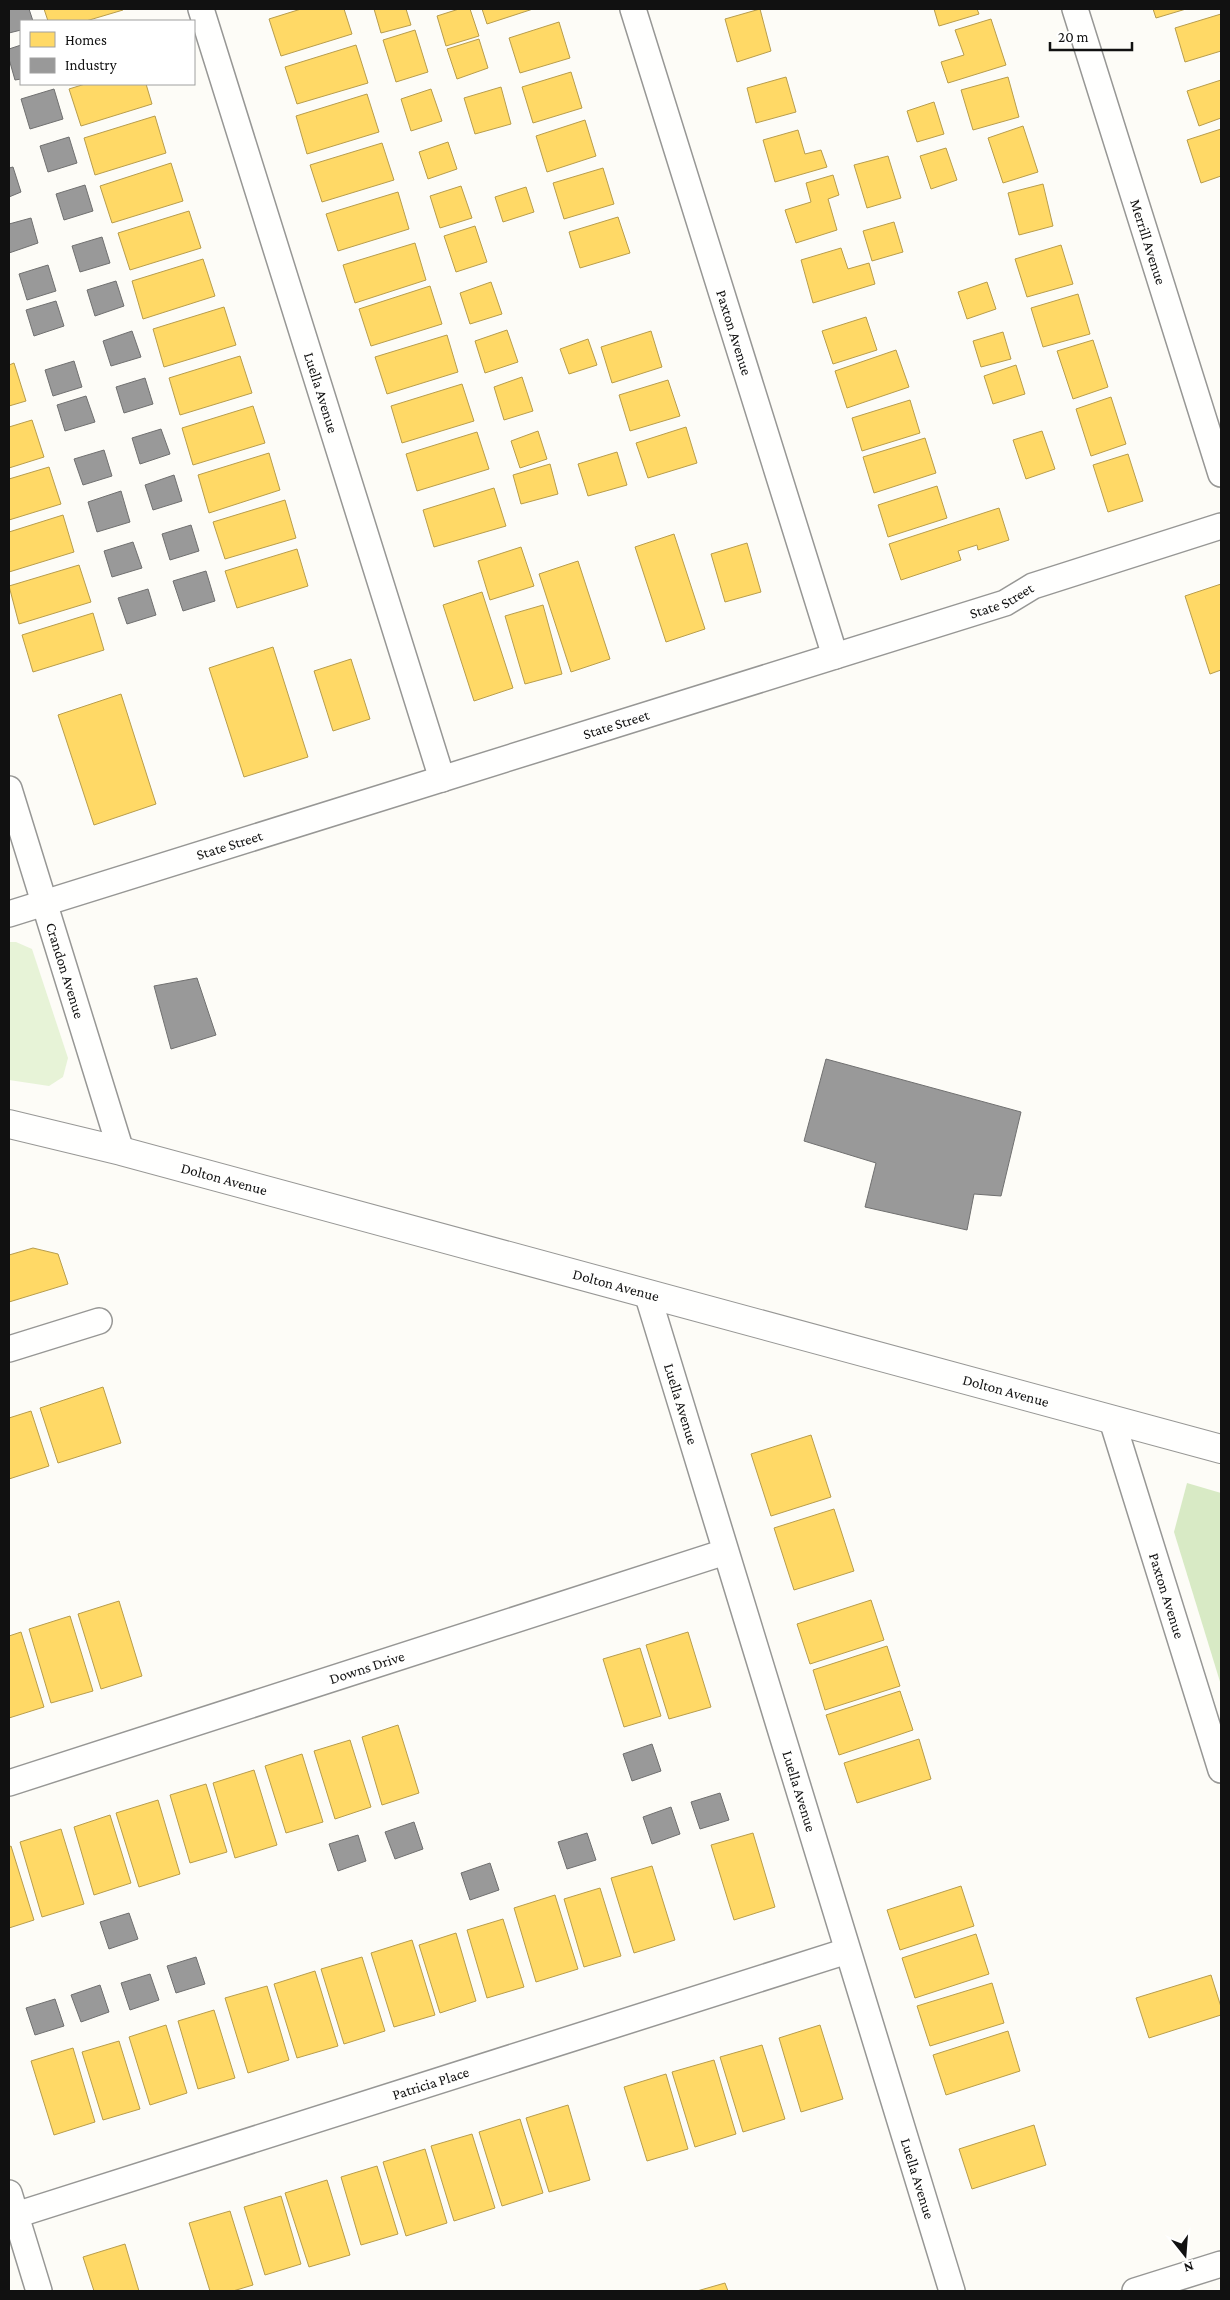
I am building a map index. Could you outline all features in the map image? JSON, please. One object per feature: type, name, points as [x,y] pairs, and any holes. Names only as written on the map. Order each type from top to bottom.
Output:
[{"type":"street","name":"Luella Avenue","points":[[200,9],[442,779]]},
{"type":"street","name":"Paxton Avenue","points":[[633,9],[835,656]]},
{"type":"street","name":"Merrill Avenue","points":[[1075,9],[1221,474]]},
{"type":"street","name":"State Street","points":[[9,914],[1005,603],[1033,586],[1221,526]]},
{"type":"street","name":"Crandon Avenue","points":[[9,789],[121,1151]]},
{"type":"street","name":"Dolton Avenue","points":[[9,1124],[121,1151],[1221,1450]]},
{"type":"street","name":"Luella Avenue","points":[[647,1293],[846,1952],[952,2291]]},
{"type":"street","points":[[9,1349],[99,1321]]},
{"type":"street","name":"Paxton Avenue","points":[[1112,1420],[1221,1770]]},
{"type":"street","name":"Downs Drive","points":[[9,1782],[726,1552]]},
{"type":"street","name":"Patricia Place","points":[[12,2204],[846,1952]]},
{"type":"street","points":[[12,2204],[39,2291]]},
{"type":"street","points":[[1135,2291],[1221,2264]]},
{"type":"green space","points":[[9,942],[16,942],[32,949],[68,1058],[63,1077],[49,1086],[9,1080]]},
{"type":"green space","points":[[1187,1483],[1221,1493],[1221,1685],[1174,1532]]},
{"type":"building: Homes","points":[[44,9],[123,10],[89,20],[48,20]]},
{"type":"building: Homes","points":[[301,9],[344,9],[352,34],[281,56],[269,19]]},
{"type":"building: Homes","points":[[374,9],[406,9],[411,25],[381,33]]},
{"type":"building: Homes","points":[[459,9],[470,9],[479,36],[446,46],[437,16]]},
{"type":"building: Homes","points":[[482,9],[533,9],[487,24]]},
{"type":"building: Homes","points":[[760,9],[771,51],[737,62],[725,19]]},
{"type":"building: Homes","points":[[934,9],[977,9],[979,14],[939,26]]},
{"type":"building: Homes","points":[[1153,9],[1186,9],[1156,18]]},
{"type":"building: Homes","points":[[1221,14],[1221,51],[1185,62],[1175,28]]},
{"type":"building: Homes","points":[[991,19],[1006,65],[948,83],[941,62],[964,55],[955,30]]},
{"type":"building: Homes","points":[[559,22],[570,58],[520,73],[509,38]]},
{"type":"building: Homes","points":[[415,30],[428,72],[396,82],[383,40]]},
{"type":"building: Homes","points":[[479,39],[488,68],[457,79],[447,49]]},
{"type":"building: Homes","points":[[356,45],[368,83],[297,104],[285,67]]},
{"type":"building: Homes","points":[[571,72],[582,108],[533,123],[522,87]]},
{"type":"building: Homes","points":[[786,77],[796,112],[756,123],[747,88]]},
{"type":"building: Homes","points":[[1008,77],[1019,117],[973,130],[961,90]]},
{"type":"building: Homes","points":[[1221,80],[1221,118],[1199,126],[1187,91]]},
{"type":"building: Homes","points":[[82,85],[146,85],[152,104],[81,126],[69,89]]},
{"type":"building: Homes","points":[[501,87],[511,124],[475,134],[464,98]]},
{"type":"building: Homes","points":[[431,89],[442,121],[411,131],[401,99]]},
{"type":"building: Homes","points":[[367,94],[379,132],[307,154],[296,116]]},
{"type":"building: Homes","points":[[934,102],[944,134],[917,142],[907,111]]},
{"type":"building: Homes","points":[[155,116],[166,153],[95,175],[84,138]]},
{"type":"building: Homes","points":[[585,120],[596,156],[547,172],[536,136]]},
{"type":"building: Homes","points":[[1023,126],[1038,172],[1003,183],[988,138]]},
{"type":"building: Homes","points":[[1221,129],[1221,176],[1201,183],[1187,140]]},
{"type":"building: Homes","points":[[798,130],[805,154],[821,150],[827,167],[775,182],[763,140]]},
{"type":"building: Homes","points":[[448,142],[457,169],[428,179],[419,152]]},
{"type":"building: Homes","points":[[382,143],[394,180],[322,202],[310,165]]},
{"type":"building: Homes","points":[[946,148],[957,180],[931,189],[920,156]]},
{"type":"building: Homes","points":[[888,156],[901,198],[867,208],[854,165]]},
{"type":"building: Homes","points":[[171,163],[183,201],[112,223],[100,186]]},
{"type":"building: Homes","points":[[603,168],[614,204],[564,219],[553,183]]},
{"type":"building: Homes","points":[[833,175],[839,195],[828,199],[837,230],[796,243],[785,210],[811,202],[806,183]]},
{"type":"building: Homes","points":[[1043,184],[1053,226],[1019,235],[1008,193]]},
{"type":"building: Homes","points":[[461,186],[472,218],[440,228],[430,196]]},
{"type":"building: Homes","points":[[526,187],[534,212],[503,222],[495,197]]},
{"type":"building: Homes","points":[[398,192],[409,229],[338,251],[326,214]]},
{"type":"building: Homes","points":[[189,211],[201,248],[130,270],[118,233]]},
{"type":"building: Homes","points":[[618,217],[630,253],[580,268],[569,232]]},
{"type":"building: Homes","points":[[894,222],[903,252],[872,261],[863,231]]},
{"type":"building: Homes","points":[[475,226],[487,262],[456,272],[444,236]]},
{"type":"building: Homes","points":[[415,243],[426,280],[355,303],[343,265]]},
{"type":"building: Homes","points":[[1061,245],[1073,284],[1027,297],[1015,259]]},
{"type":"building: Homes","points":[[841,248],[848,269],[869,263],[875,284],[813,303],[801,260]]},
{"type":"building: Homes","points":[[203,259],[215,296],[143,319],[132,281]]},
{"type":"building: Homes","points":[[491,282],[502,314],[470,324],[460,293]]},
{"type":"building: Homes","points":[[987,282],[996,309],[967,319],[958,292]]},
{"type":"building: Homes","points":[[430,286],[442,324],[371,346],[359,309]]},
{"type":"building: Homes","points":[[1078,294],[1090,334],[1043,347],[1031,308]]},
{"type":"building: Homes","points":[[224,307],[236,345],[164,367],[153,329]]},
{"type":"building: Homes","points":[[866,317],[877,350],[833,364],[822,331]]},
{"type":"building: Homes","points":[[507,330],[518,362],[485,373],[475,341]]},
{"type":"building: Homes","points":[[651,331],[662,367],[612,383],[601,347]]},
{"type":"building: Homes","points":[[1003,332],[1011,359],[981,367],[973,341]]},
{"type":"building: Homes","points":[[447,335],[458,372],[387,394],[375,357]]},
{"type":"building: Homes","points":[[588,339],[597,365],[569,374],[560,349]]},
{"type":"building: Homes","points":[[1093,340],[1108,387],[1073,399],[1057,351]]},
{"type":"building: Homes","points":[[896,350],[909,387],[847,408],[835,371]]},
{"type":"building: Homes","points":[[240,356],[252,393],[180,415],[169,378]]},
{"type":"building: Homes","points":[[14,363],[26,401],[9,406],[9,365]]},
{"type":"building: Homes","points":[[1016,365],[1025,394],[993,404],[984,376]]},
{"type":"building: Homes","points":[[522,377],[533,411],[504,420],[494,387]]},
{"type":"building: Homes","points":[[668,380],[680,416],[630,431],[619,395]]},
{"type":"building: Homes","points":[[462,384],[474,421],[402,443],[391,406]]},
{"type":"building: Homes","points":[[1111,397],[1126,444],[1091,456],[1076,409]]},
{"type":"building: Homes","points":[[910,400],[920,433],[862,451],[852,418]]},
{"type":"building: Homes","points":[[253,406],[265,443],[193,465],[182,428]]},
{"type":"building: Homes","points":[[32,420],[44,457],[9,468],[9,427]]},
{"type":"building: Homes","points":[[686,427],[697,463],[648,478],[636,443]]},
{"type":"building: Homes","points":[[538,431],[547,459],[520,468],[511,441]]},
{"type":"building: Homes","points":[[1042,431],[1055,469],[1026,479],[1013,440]]},
{"type":"building: Homes","points":[[477,432],[489,469],[417,491],[406,454]]},
{"type":"building: Homes","points":[[925,438],[936,473],[874,493],[863,457]]},
{"type":"building: Homes","points":[[617,452],[627,485],[588,496],[578,464]]},
{"type":"building: Homes","points":[[269,453],[280,490],[209,513],[198,475]]},
{"type":"building: Homes","points":[[1128,454],[1143,501],[1108,512],[1093,465]]},
{"type":"building: Homes","points":[[550,464],[558,494],[521,504],[513,475]]},
{"type":"building: Homes","points":[[49,467],[61,504],[9,520],[9,479]]},
{"type":"building: Homes","points":[[937,486],[947,518],[888,537],[878,505]]},
{"type":"building: Homes","points":[[494,488],[506,526],[434,547],[423,510]]},
{"type":"building: Homes","points":[[285,500],[296,538],[225,559],[213,522]]},
{"type":"building: Homes","points":[[999,508],[1009,540],[978,550],[977,545],[958,551],[961,560],[901,580],[889,544]]},
{"type":"building: Homes","points":[[63,515],[74,552],[9,572],[9,532]]},
{"type":"building: Homes","points":[[674,534],[705,629],[666,642],[635,547]]},
{"type":"building: Homes","points":[[747,543],[761,592],[725,602],[711,554]]},
{"type":"building: Homes","points":[[521,547],[534,586],[490,600],[478,561]]},
{"type":"building: Homes","points":[[297,549],[308,586],[237,608],[225,571]]},
{"type":"building: Homes","points":[[578,561],[610,659],[571,672],[539,574]]},
{"type":"building: Homes","points":[[79,565],[91,602],[19,624],[9,586]]},
{"type":"building: Homes","points":[[1221,584],[1221,670],[1210,674],[1185,596]]},
{"type":"building: Homes","points":[[482,592],[513,688],[474,701],[443,605]]},
{"type":"building: Homes","points":[[543,605],[562,674],[525,684],[505,616]]},
{"type":"building: Homes","points":[[93,613],[104,650],[33,672],[22,635]]},
{"type":"building: Homes","points":[[273,647],[308,757],[244,777],[209,668]]},
{"type":"building: Homes","points":[[351,659],[370,719],[333,731],[314,671]]},
{"type":"building: Homes","points":[[121,694],[156,804],[94,825],[58,715]]},
{"type":"building: Homes","points":[[33,1248],[58,1254],[68,1284],[9,1302],[9,1255]]},
{"type":"building: Homes","points":[[103,1387],[121,1443],[58,1463],[40,1408]]},
{"type":"building: Homes","points":[[31,1411],[49,1466],[9,1479],[9,1418]]},
{"type":"building: Homes","points":[[811,1435],[831,1497],[771,1516],[751,1454]]},
{"type":"building: Homes","points":[[834,1509],[854,1571],[794,1590],[774,1528]]},
{"type":"building: Homes","points":[[871,1600],[884,1640],[810,1664],[797,1624]]},
{"type":"building: Homes","points":[[119,1601],[142,1676],[101,1689],[78,1614]]},
{"type":"building: Homes","points":[[70,1616],[93,1691],[51,1703],[29,1629]]},
{"type":"building: Homes","points":[[21,1632],[44,1707],[9,1718],[9,1636]]},
{"type":"building: Homes","points":[[688,1632],[711,1707],[669,1719],[646,1645]]},
{"type":"building: Homes","points":[[887,1646],[900,1686],[825,1710],[813,1670]]},
{"type":"building: Homes","points":[[640,1648],[661,1716],[624,1727],[603,1659]]},
{"type":"building: Homes","points":[[900,1691],[913,1730],[839,1755],[826,1715]]},
{"type":"building: Homes","points":[[398,1725],[419,1793],[382,1805],[362,1737]]},
{"type":"building: Homes","points":[[919,1739],[931,1779],[857,1803],[844,1763]]},
{"type":"building: Homes","points":[[350,1740],[371,1807],[335,1819],[314,1751]]},
{"type":"building: Homes","points":[[302,1754],[323,1822],[286,1833],[265,1766]]},
{"type":"building: Homes","points":[[254,1770],[277,1845],[235,1858],[213,1783]]},
{"type":"building: Homes","points":[[206,1784],[227,1852],[190,1863],[170,1795]]},
{"type":"building: Homes","points":[[158,1800],[180,1874],[139,1887],[116,1813]]},
{"type":"building: Homes","points":[[110,1815],[131,1883],[94,1895],[74,1827]]},
{"type":"building: Homes","points":[[61,1829],[84,1904],[42,1917],[20,1842]]},
{"type":"building: Homes","points":[[753,1833],[775,1907],[734,1920],[711,1845]]},
{"type":"building: Homes","points":[[11,1846],[34,1920],[9,1928],[9,1847]]},
{"type":"building: Homes","points":[[652,1866],[675,1940],[634,1953],[611,1878]]},
{"type":"building: Homes","points":[[961,1886],[974,1926],[900,1950],[887,1910]]},
{"type":"building: Homes","points":[[600,1888],[621,1956],[584,1967],[564,1899]]},
{"type":"building: Homes","points":[[555,1895],[578,1969],[536,1982],[514,1908]]},
{"type":"building: Homes","points":[[503,1919],[524,1987],[487,1998],[467,1930]]},
{"type":"building: Homes","points":[[456,1933],[476,2001],[440,2013],[419,1945]]},
{"type":"building: Homes","points":[[976,1934],[989,1974],[915,1998],[902,1958]]},
{"type":"building: Homes","points":[[412,1940],[435,2015],[394,2027],[371,1953]]},
{"type":"building: Homes","points":[[362,1957],[385,2031],[344,2044],[321,1969]]},
{"type":"building: Homes","points":[[315,1971],[338,2046],[297,2058],[274,1984]]},
{"type":"building: Homes","points":[[1211,1975],[1221,2007],[1221,2015],[1149,2038],[1136,1998]]},
{"type":"building: Homes","points":[[992,1983],[1004,2023],[930,2046],[917,2006]]},
{"type":"building: Homes","points":[[267,1986],[289,2060],[248,2073],[225,1998]]},
{"type":"building: Homes","points":[[214,2010],[235,2078],[198,2089],[178,2021]]},
{"type":"building: Homes","points":[[166,2025],[187,2093],[150,2105],[129,2037]]},
{"type":"building: Homes","points":[[820,2025],[843,2099],[801,2112],[779,2038]]},
{"type":"building: Homes","points":[[1008,2031],[1020,2071],[946,2095],[933,2055]]},
{"type":"building: Homes","points":[[119,2041],[140,2109],[103,2120],[82,2052]]},
{"type":"building: Homes","points":[[762,2045],[785,2119],[743,2132],[720,2057]]},
{"type":"building: Homes","points":[[73,2048],[95,2122],[54,2135],[31,2061]]},
{"type":"building: Homes","points":[[714,2060],[736,2134],[695,2147],[672,2072]]},
{"type":"building: Homes","points":[[666,2074],[688,2149],[647,2161],[624,2087]]},
{"type":"building: Homes","points":[[568,2105],[590,2180],[549,2192],[526,2118]]},
{"type":"building: Homes","points":[[520,2119],[543,2193],[502,2206],[479,2132]]},
{"type":"building: Homes","points":[[1034,2125],[1046,2165],[972,2189],[959,2149]]},
{"type":"building: Homes","points":[[472,2134],[495,2208],[454,2221],[431,2146]]},
{"type":"building: Homes","points":[[425,2149],[447,2223],[406,2236],[383,2162]]},
{"type":"building: Homes","points":[[377,2166],[398,2234],[361,2245],[341,2177]]},
{"type":"building: Homes","points":[[327,2180],[350,2255],[309,2267],[285,2193]]},
{"type":"building: Homes","points":[[281,2196],[301,2264],[265,2275],[244,2207]]},
{"type":"building: Homes","points":[[230,2211],[253,2285],[233,2291],[210,2291],[189,2223]]},
{"type":"building: Homes","points":[[125,2244],[139,2291],[94,2291],[83,2257]]},
{"type":"building: Homes","points":[[725,2283],[728,2291],[697,2291]]},
{"type":"building: Industry","points":[[9,9],[29,9],[33,20],[20,20],[20,30],[9,33]]},
{"type":"building: Industry","points":[[20,45],[20,79],[15,80],[9,59],[9,49]]},
{"type":"building: Industry","points":[[54,89],[63,119],[30,129],[21,99]]},
{"type":"building: Industry","points":[[69,137],[77,163],[48,172],[40,146]]},
{"type":"building: Industry","points":[[13,167],[21,192],[9,197],[9,168]]},
{"type":"building: Industry","points":[[85,185],[93,211],[64,220],[56,194]]},
{"type":"building: Industry","points":[[31,218],[38,243],[9,253],[9,224]]},
{"type":"building: Industry","points":[[102,237],[110,263],[80,272],[72,246]]},
{"type":"building: Industry","points":[[48,265],[56,291],[27,300],[19,274]]},
{"type":"building: Industry","points":[[116,281],[124,306],[95,316],[87,290]]},
{"type":"building: Industry","points":[[56,301],[64,326],[34,336],[26,310]]},
{"type":"building: Industry","points":[[132,331],[141,357],[111,366],[103,341]]},
{"type":"building: Industry","points":[[74,361],[82,387],[53,396],[45,370]]},
{"type":"building: Industry","points":[[145,378],[153,404],[124,413],[116,387]]},
{"type":"building: Industry","points":[[86,396],[95,422],[65,431],[57,405]]},
{"type":"building: Industry","points":[[161,429],[170,454],[140,464],[132,438]]},
{"type":"building: Industry","points":[[104,450],[112,476],[83,485],[74,459]]},
{"type":"building: Industry","points":[[174,475],[182,501],[153,510],[145,485]]},
{"type":"building: Industry","points":[[121,491],[130,522],[97,532],[88,502]]},
{"type":"building: Industry","points":[[191,525],[199,551],[170,560],[162,534]]},
{"type":"building: Industry","points":[[133,542],[142,568],[112,577],[104,551]]},
{"type":"building: Industry","points":[[206,571],[215,601],[183,611],[173,581]]},
{"type":"building: Industry","points":[[148,589],[156,615],[127,624],[118,598]]},
{"type":"building: Industry","points":[[197,978],[216,1035],[171,1049],[154,986]]},
{"type":"building: Industry","points":[[826,1059],[1021,1112],[1001,1196],[974,1194],[967,1230],[865,1207],[876,1163],[804,1141]]},
{"type":"building: Industry","points":[[652,1744],[661,1771],[632,1781],[623,1754]]},
{"type":"building: Industry","points":[[720,1793],[729,1820],[700,1829],[691,1802]]},
{"type":"building: Industry","points":[[671,1807],[680,1834],[652,1844],[643,1817]]},
{"type":"building: Industry","points":[[414,1822],[423,1849],[395,1859],[385,1832]]},
{"type":"building: Industry","points":[[587,1833],[596,1860],[567,1869],[558,1842]]},
{"type":"building: Industry","points":[[358,1835],[366,1861],[338,1871],[329,1844]]},
{"type":"building: Industry","points":[[490,1863],[499,1890],[470,1900],[461,1873]]},
{"type":"building: Industry","points":[[129,1913],[138,1939],[109,1949],[100,1922]]},
{"type":"building: Industry","points":[[196,1957],[205,1984],[176,1993],[167,1966]]},
{"type":"building: Industry","points":[[150,1974],[159,2000],[130,2010],[121,1983]]},
{"type":"building: Industry","points":[[100,1985],[109,2012],[81,2022],[71,1995]]},
{"type":"building: Industry","points":[[55,1999],[64,2026],[35,2035],[26,2008]]}]
